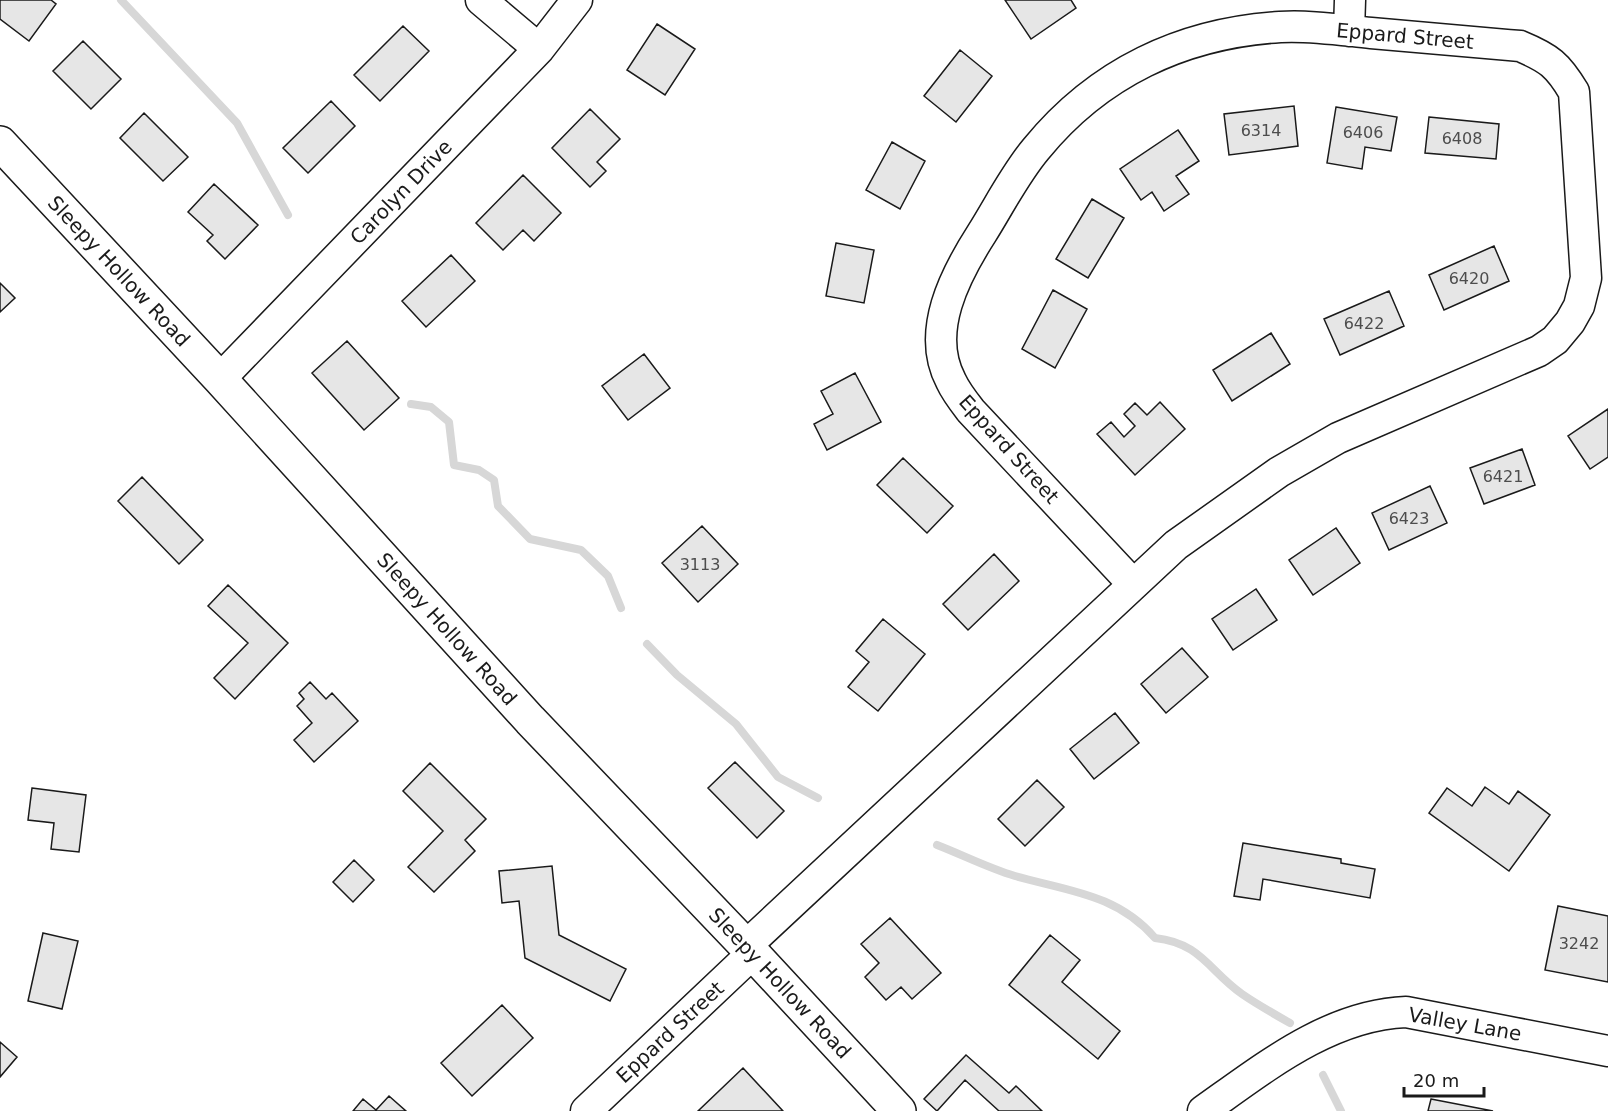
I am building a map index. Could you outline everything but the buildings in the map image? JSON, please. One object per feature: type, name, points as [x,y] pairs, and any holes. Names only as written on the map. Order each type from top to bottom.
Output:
[{"type":"main road","name":"Sleepy Hollow Road","points":[[0,143],[220,379],[530,720],[749,949],[899,1111]]},
{"type":"street","points":[[481,0],[539,49]]},
{"type":"street","name":"Carolyn Drive","points":[[220,379],[539,49],[577,0]]},
{"type":"street","points":[[1349,31],[1350,0]]},
{"type":"street","name":"Eppard Street","points":[[586,1111],[749,949],[1132,583],[1176,545],[1225,508],[1279,472],[1338,438],[1539,351],[1556,340],[1579,306],[1586,278],[1574,92],[1561,70],[1545,57],[1520,46],[1349,31],[1282,27],[1241,31],[1161,52],[1107,82],[1069,114],[1035,150],[976,242],[950,291],[941,335],[944,363],[951,381],[971,411],[1132,583]]},
{"type":"street","name":"Valley Lane","points":[[1203,1111],[1280,1057],[1352,1021],[1378,1013],[1406,1012],[1608,1051]]},
{"type":"waterway","points":[[121,0],[237,123],[288,215]]},
{"type":"waterway","points":[[411,404],[431,407],[449,422],[454,465],[479,470],[494,480],[498,506],[530,539],[581,550],[608,576],[621,608]]},
{"type":"waterway","points":[[647,644],[677,675],[736,724],[778,777],[818,798]]},
{"type":"waterway","points":[[937,845],[1005,873],[1091,896],[1108,903],[1140,923],[1155,938],[1171,941],[1194,952],[1242,994],[1290,1023]]},
{"type":"waterway","points":[[1323,1075],[1341,1111]]}]
